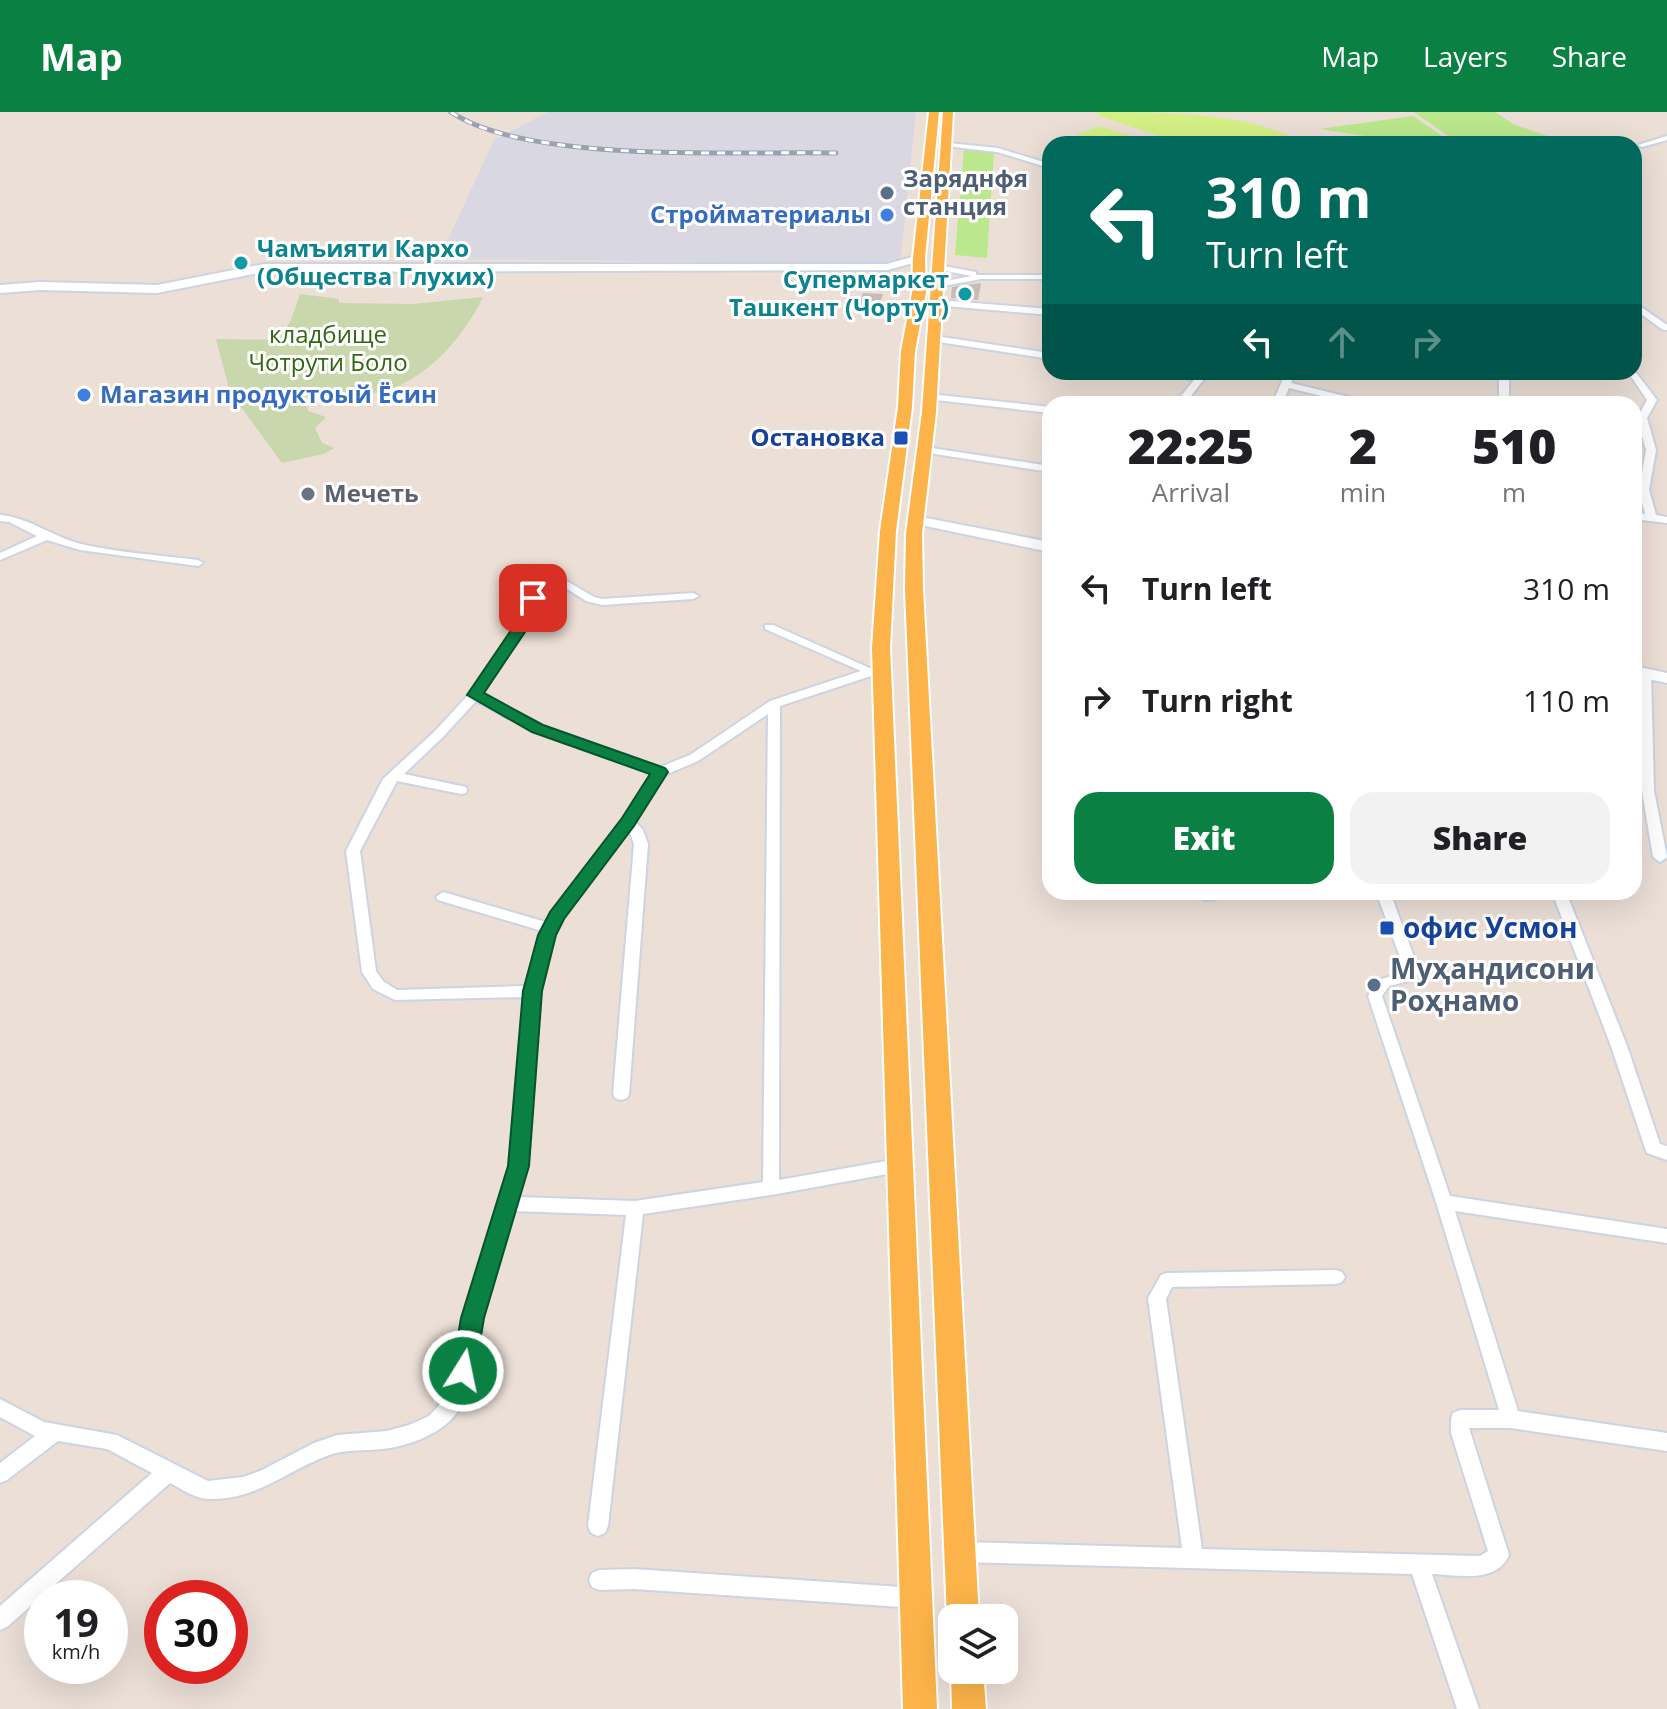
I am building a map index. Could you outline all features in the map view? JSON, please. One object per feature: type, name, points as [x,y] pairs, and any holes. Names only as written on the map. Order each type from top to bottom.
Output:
[{"type":"main road","points":[[934,112],[930,278],[934,346],[916,520],[914,589],[962,1604]]},
{"type":"main road","points":[[934,202],[948,145],[948,112]]},
{"type":"main road","points":[[920,1709],[876,674],[905,407],[908,351],[919,293],[930,278]]},
{"type":"main road","points":[[908,351],[934,346]]},
{"type":"main road","points":[[884,588],[914,589]]},
{"type":"main road","points":[[968,1684],[969,1709]]},
{"type":"street","points":[[1642,145],[1667,138]]},
{"type":"street","points":[[948,145],[998,150],[1042,164]]},
{"type":"street","points":[[0,289],[40,286],[157,289],[264,268],[888,267],[1042,310]]},
{"type":"street","points":[[930,278],[981,277]]},
{"type":"street","points":[[930,278],[1042,277]]},
{"type":"street","points":[[1642,311],[1667,330]]},
{"type":"street","points":[[934,346],[1042,355]]},
{"type":"street","points":[[1280,396],[1286,380]]},
{"type":"street","points":[[1638,380],[1652,400],[1642,418],[1651,450],[1644,490],[1651,518]]},
{"type":"street","points":[[1284,384],[1333,396]]},
{"type":"street","points":[[930,397],[1042,409]]},
{"type":"street","points":[[925,450],[1042,468]]},
{"type":"street","points":[[1642,517],[1667,520]]},
{"type":"street","points":[[0,518],[11,519],[46,536],[80,547],[198,563]]},
{"type":"street","points":[[916,520],[1042,545]]},
{"type":"street","points":[[0,557],[46,536]]},
{"type":"street","points":[[565,583],[590,599],[602,602],[693,596]]},
{"type":"street","points":[[533,598],[524,623],[475,695],[388,782],[353,851],[369,972],[378,985],[395,995],[533,991]]},
{"type":"street","points":[[769,627],[876,674]]},
{"type":"street","points":[[1642,673],[1667,678]]},
{"type":"street","points":[[0,1408],[27,1424],[54,1433],[110,1441],[197,1487],[228,1489],[265,1478],[321,1449],[387,1440],[436,1422],[451,1406],[458,1391],[472,1318],[519,1166],[533,991],[550,928],[628,822],[660,772],[694,758],[774,704],[876,674]]},
{"type":"street","points":[[475,695],[537,728],[660,772]]},
{"type":"street","points":[[771,1188],[774,704]]},
{"type":"street","points":[[395,776],[461,790]]},
{"type":"street","points":[[1642,794],[1660,857]]},
{"type":"street","points":[[621,1094],[641,844],[636,830],[628,822]]},
{"type":"street","points":[[443,897],[550,928]]},
{"type":"street","points":[[1386,900],[1410,965],[1408,976],[1385,981],[1379,985],[1375,996],[1444,1202],[1511,1419]]},
{"type":"street","points":[[1562,900],[1619,1046],[1653,1148],[1667,1153]]},
{"type":"street","points":[[509,1204],[635,1208],[898,1166]]},
{"type":"street","points":[[1444,1202],[1667,1236]]},
{"type":"street","points":[[598,1526],[635,1208]]},
{"type":"street","points":[[1193,1557],[1157,1298],[1167,1280],[1336,1277]]},
{"type":"street","points":[[959,1552],[1483,1566],[1499,1555],[1460,1433],[1460,1419],[1511,1419],[1667,1442]]},
{"type":"street","points":[[0,1474],[54,1433]]},
{"type":"street","points":[[0,1620],[168,1472]]},
{"type":"street","points":[[1418,1563],[1468,1709]]},
{"type":"street","points":[[599,1580],[634,1579],[916,1598]]},
{"type":"shaded area","points":[[548,112],[916,112],[900,264],[439,259],[494,140]]},
{"type":"green space","points":[[1097,112],[1198,115],[1248,123],[1289,136],[1159,136],[1099,116]]},
{"type":"green space","points":[[1414,112],[1495,112],[1513,124],[1547,136],[1448,136]]},
{"type":"green space","points":[[1413,116],[1442,136],[1365,136],[1320,129]]},
{"type":"green space","points":[[1099,126],[1131,136],[1074,136]]},
{"type":"green space","points":[[964,149],[994,152],[987,258],[955,255]]},
{"type":"green space","name":"кладбище Чотрути Боло","points":[[300,294],[339,299],[339,303],[413,304],[483,297],[454,342],[412,379],[371,394],[305,397],[308,411],[326,417],[315,428],[322,443],[335,448],[323,454],[282,463],[230,392],[216,339],[279,340],[291,320]]},
{"type":"building","name":"Супермаркет Ташкент (Чортут)","points":[[981,283],[978,300],[951,298],[952,287]]},
{"type":"building","points":[[863,293],[883,294],[878,309],[858,308]]},
{"type":"railway","points":[[451,112],[485,129],[530,140],[581,147],[692,153],[836,153]]},
{"type":"place","name":"Заряднфя станция","points":[[887,193]]},
{"type":"place","name":"Стройматериалы","points":[[887,215]]},
{"type":"place","name":"Чамъияти Кархо (Общества Глухих)","points":[[241,263]]},
{"type":"place","name":"Супермаркет Ташкент (Чортут)","points":[[965,294]]},
{"type":"place","name":"Магазин продуктоый Ёсин","points":[[84,395]]},
{"type":"place","name":"Остановка","points":[[901,438]]},
{"type":"place","name":"Мечеть","points":[[308,494]]},
{"type":"place","name":"офис Усмон","points":[[1387,928]]},
{"type":"place","name":"Муҳандисони Роҳнамо","points":[[1374,985]]},
{"type":"route","points":[[463,1371],[472,1318],[519,1166],[533,991],[547,935],[556,916],[628,822],[660,772],[537,728],[475,695],[524,623],[533,598]]}]
